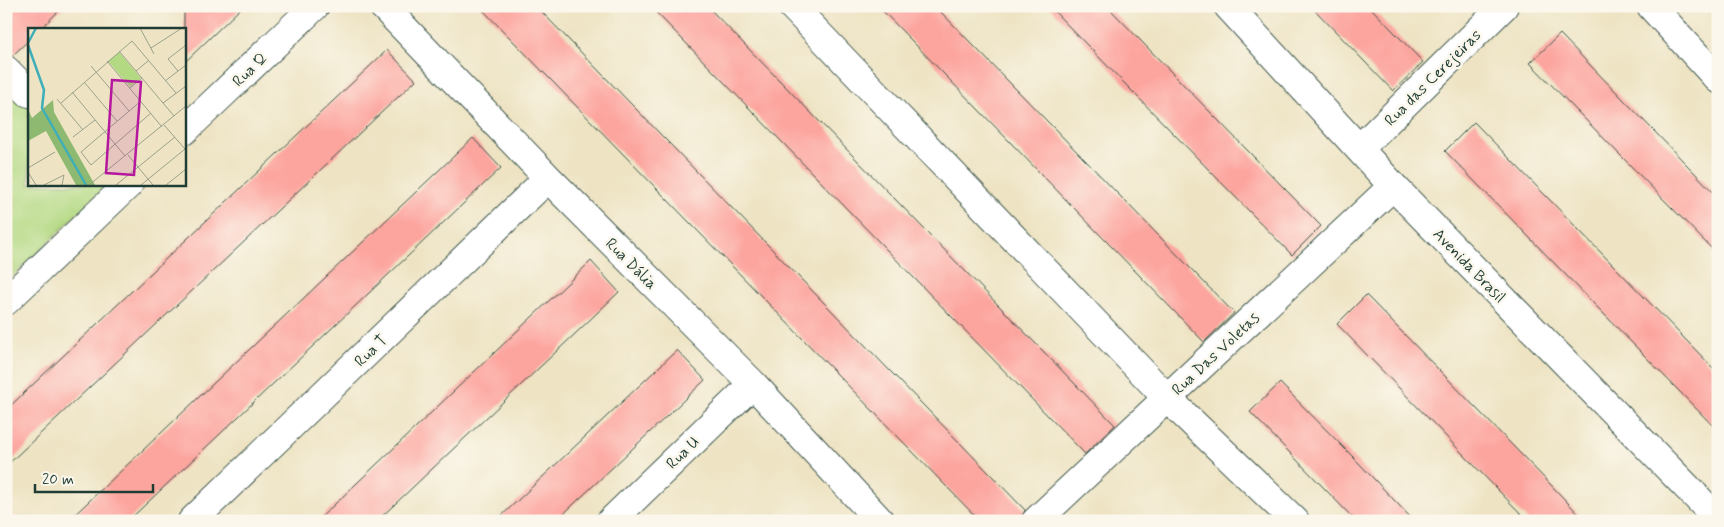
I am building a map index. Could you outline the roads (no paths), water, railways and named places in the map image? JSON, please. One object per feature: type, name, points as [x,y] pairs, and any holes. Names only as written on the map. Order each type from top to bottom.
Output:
[{"type":"street","name":"Rua Q","points":[[185,130],[315,6]]},
{"type":"street","name":"Rua Dália","points":[[382,6],[548,178],[753,384],[880,521]]},
{"type":"street","points":[[792,6],[1167,398],[1295,521]]},
{"type":"street","name":"Avenida Brasil","points":[[1228,6],[1393,186],[1718,519]]},
{"type":"street","name":"Rua das Cerejeiras","points":[[1360,148],[1504,6]]},
{"type":"street","points":[[1651,6],[1718,78]]},
{"type":"street","points":[[6,70],[28,91]]},
{"type":"street","name":"Rua T","points":[[192,521],[548,178]]},
{"type":"street","points":[[6,301],[124,185]]},
{"type":"street","name":"Rua Das Voletas","points":[[1036,521],[1393,186]]},
{"type":"street","name":"Rua U","points":[[611,521],[753,384]]}]
